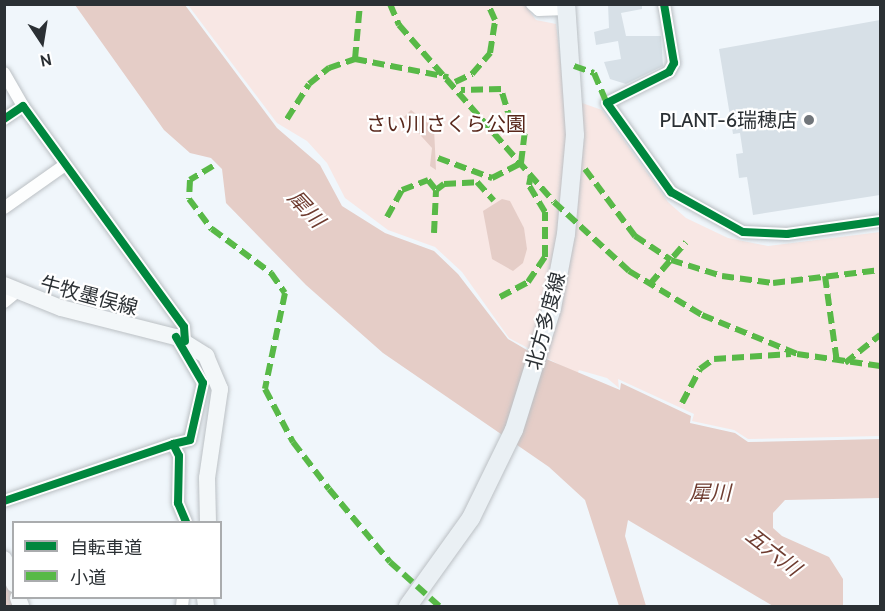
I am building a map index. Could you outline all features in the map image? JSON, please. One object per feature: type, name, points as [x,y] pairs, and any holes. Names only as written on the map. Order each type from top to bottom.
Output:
[{"type":"main road","name":"北方多度線","points":[[408,606],[471,518],[514,430],[536,363],[566,234],[574,80],[557,7]]},
{"type":"main road","name":"牛牧墨俣線","points":[[8,293],[181,339],[206,356],[219,376],[207,478],[208,521]]},
{"type":"main road","points":[[4,559],[12,579]]},
{"type":"street","points":[[532,4],[557,7]]},
{"type":"street","points":[[664,4],[674,63],[669,72],[608,103],[672,192],[743,232],[787,234],[880,221]]},
{"type":"street","points":[[4,73],[23,106],[184,327],[181,339],[203,382],[190,440],[4,501]]},
{"type":"street","points":[[4,119],[23,106]]},
{"type":"street","points":[[4,208],[65,165]]},
{"type":"street","points":[[173,444],[179,456],[178,503],[186,521]]},
{"type":"green space","name":"さい川さくら公園","points":[[188,5],[525,5],[536,20],[556,24],[565,97],[602,110],[668,202],[686,218],[728,238],[768,246],[880,232],[880,436],[748,439],[734,430],[692,421],[694,414],[618,379],[619,388],[607,378],[579,370],[577,374],[509,338],[462,272],[435,247],[388,230],[345,198],[327,163],[307,141],[277,123]]},
{"type":"water","name":"犀川","points":[[75,5],[185,5],[277,128],[320,165],[342,206],[385,233],[434,251],[458,274],[508,339],[532,353],[620,390],[621,383],[691,416],[690,423],[735,433],[748,442],[880,439],[880,498],[785,500],[773,513],[773,528],[782,536],[829,557],[843,579],[843,606],[773,606],[628,520],[625,536],[646,606],[619,606],[585,500],[549,467],[383,353],[306,285],[226,203],[222,169],[211,158],[190,153],[164,130]]},
{"type":"water","points":[[411,110],[434,128],[436,170],[430,166],[432,148],[404,117]]},
{"type":"water","points":[[502,199],[510,201],[524,228],[527,249],[523,263],[513,271],[492,259],[483,211]]},
{"type":"building","points":[[608,4],[642,4],[642,9],[621,13],[626,36],[661,36],[663,66],[626,84],[610,79],[604,62],[621,59],[618,41],[596,45],[594,32],[609,28]]},
{"type":"building","name":"PLANT-6瑞穂店","points":[[880,20],[880,195],[753,215],[747,177],[739,178],[736,154],[743,153],[740,133],[733,134],[719,49]]},
{"type":"waterway","points":[[4,593],[10,606]]},
{"type":"marked path","points":[[287,119],[309,84],[329,68],[355,59],[360,4]]},
{"type":"marked path","points":[[390,4],[399,25],[554,202],[629,271],[702,315],[797,354],[880,366]]},
{"type":"marked path","points":[[455,82],[472,74],[490,53],[495,20],[488,4]]},
{"type":"marked path","points":[[355,59],[448,77]]},
{"type":"marked path","points":[[574,66],[594,73],[607,103]]},
{"type":"marked path","points":[[438,158],[492,178],[521,163],[525,132],[511,122],[501,89],[461,90]]},
{"type":"marked path","points":[[213,166],[190,180],[189,199],[212,229],[271,273],[285,293],[265,389],[293,442],[329,489],[390,562],[439,606]]},
{"type":"marked path","points":[[585,169],[635,236],[671,260],[722,276],[773,283],[880,270]]},
{"type":"marked path","points":[[500,297],[528,282],[545,257],[545,212],[529,185],[531,175]]},
{"type":"marked path","points":[[387,217],[402,190],[428,180],[436,190]]},
{"type":"marked path","points":[[434,233],[436,190],[444,184],[477,182],[494,201]]},
{"type":"marked path","points":[[650,284],[686,242]]},
{"type":"marked path","points":[[825,276],[837,363]]},
{"type":"marked path","points":[[845,363],[880,335]]},
{"type":"marked path","points":[[682,403],[700,369],[714,359],[791,354]]},
{"type":"cycle path","points":[[664,4],[674,63],[669,72],[607,103],[671,192],[743,232],[787,234],[880,221]]},
{"type":"cycle path","points":[[4,119],[23,106],[184,327],[185,341]]},
{"type":"cycle path","points":[[176,337],[203,383],[190,440],[173,444],[179,456],[178,503],[186,521]]},
{"type":"cycle path","points":[[4,501],[173,444]]},
{"type":"place","name":"PLANT-6瑞穂店","points":[[809,120]]},
{"type":"water label","name":"五六川","points":[[773,552]]}]
